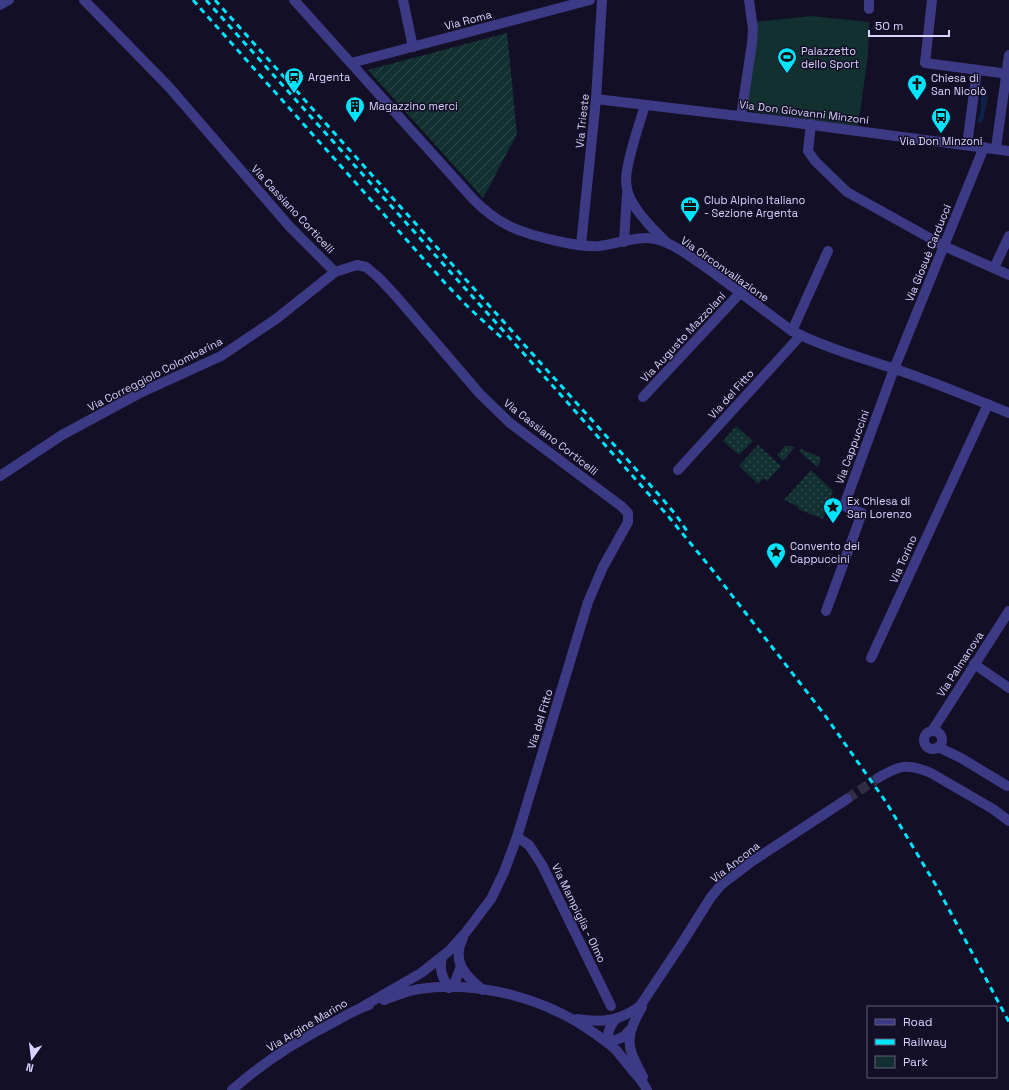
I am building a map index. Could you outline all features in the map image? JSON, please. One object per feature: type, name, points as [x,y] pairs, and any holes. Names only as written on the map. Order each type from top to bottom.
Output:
[{"type":"street","points":[[0,5],[9,0]]},
{"type":"street","name":"Via Cassiano Corticelli","points":[[84,0],[169,87],[290,227],[335,272],[357,265],[370,270],[395,295],[496,411],[532,441],[626,509]]},
{"type":"street","name":"Via Circonvallazione","points":[[294,0],[474,200],[491,216],[514,229],[538,237],[581,245],[597,246],[644,238],[659,240],[667,243],[683,252],[741,292],[797,333],[830,347],[894,369],[1009,413]]},
{"type":"street","points":[[403,0],[413,46]]},
{"type":"street","name":"Via Roma","points":[[351,63],[590,0]]},
{"type":"street","name":"Via Trieste","points":[[581,245],[596,99],[602,0]]},
{"type":"street","points":[[741,116],[753,29],[749,0]]},
{"type":"street","points":[[932,0],[925,63],[1008,74]]},
{"type":"street","points":[[996,148],[1008,74],[1009,55]]},
{"type":"street","points":[[967,145],[977,70]]},
{"type":"street","name":"Via Don Giovanni Minzoni","points":[[596,99],[807,124],[996,148],[1009,151]]},
{"type":"street","points":[[624,242],[627,189],[626,180],[645,105]]},
{"type":"street","points":[[807,124],[808,151],[815,161],[847,192],[944,246],[1009,275]]},
{"type":"street","name":"Via Giosuè Carducci","points":[[894,369],[984,147]]},
{"type":"street","points":[[627,189],[634,206],[667,243]]},
{"type":"street","points":[[994,268],[1009,236]]},
{"type":"street","name":"Via del Fitto","points":[[678,470],[797,333],[828,251]]},
{"type":"street","name":"Via Correggiolo Colombarina","points":[[0,476],[62,435],[138,394],[221,356],[276,319],[335,272]]},
{"type":"street","name":"Via Augusto Mazzolani","points":[[643,397],[741,292]]},
{"type":"street","name":"Via Cappuccini","points":[[826,611],[862,514],[844,506],[894,369]]},
{"type":"street","name":"Via Torino","points":[[871,658],[988,404]]},
{"type":"street","name":"Via del Fitto","points":[[362,1007],[421,973],[449,951],[485,908],[498,887],[517,837],[588,602],[603,567],[628,522],[628,513],[626,509]]},
{"type":"street","name":"Via Palmanova","points":[[940,743],[930,748],[924,741],[925,736],[932,731],[1009,611]]},
{"type":"street","points":[[974,664],[1009,688]]},
{"type":"street","points":[[932,731],[939,733],[940,743],[961,758],[1008,786]]},
{"type":"street","points":[[878,778],[895,768],[912,767],[920,769],[931,773],[1009,817]]},
{"type":"street","name":"Via Ancona","points":[[570,1017],[596,1022],[617,1018],[632,1012],[640,1006],[711,897],[721,885],[751,862],[847,799]]},
{"type":"street","points":[[993,808],[1009,821]]},
{"type":"street","name":"Via Mampiglia - Olmo","points":[[517,837],[529,845],[542,865],[611,1006]]},
{"type":"street","name":"Via del Fitto","points":[[462,966],[459,960],[459,950],[466,932]]},
{"type":"street","points":[[442,957],[440,970],[449,988]]},
{"type":"street","points":[[449,988],[455,982],[462,966]]},
{"type":"street","points":[[462,966],[467,976],[483,990]]},
{"type":"street","points":[[449,988],[483,990],[515,996],[550,1007],[570,1017],[615,1049],[646,1088]]},
{"type":"street","name":"Via Argine Marino","points":[[232,1090],[242,1080],[293,1045],[362,1007],[420,989],[449,988]]},
{"type":"street","name":"Via Ancona","points":[[646,1088],[631,1053],[629,1044],[632,1028],[651,991]]},
{"type":"street","points":[[608,1044],[608,1033],[612,1022],[617,1018]]},
{"type":"street","name":"Via Ancona","points":[[608,1044],[623,1037],[632,1028]]},
{"type":"green space","points":[[811,16],[869,22],[868,56],[858,126],[747,111],[755,22]]},
{"type":"green space","points":[[507,33],[517,134],[483,198],[368,70]]},
{"type":"green space","points":[[736,426],[753,441],[739,455],[723,441]]},
{"type":"green space","points":[[758,445],[781,466],[767,481],[764,478],[758,484],[739,466]]},
{"type":"green space","points":[[785,446],[795,447],[783,461],[777,455]]},
{"type":"green space","points":[[801,449],[820,457],[821,461],[817,467],[799,451]]},
{"type":"green space","points":[[811,470],[833,491],[823,519],[798,509],[799,507],[784,500]]},
{"type":"water","points":[[983,93],[986,93],[988,96],[983,121],[981,123],[978,121],[981,109],[981,97]]},
{"type":"tunnel","points":[[847,799],[878,778]]},
{"type":"railway","points":[[193,0],[445,283],[469,308],[503,339]]},
{"type":"railway","points":[[206,0],[560,394],[668,516],[710,567],[824,714],[886,802],[937,887],[1009,1022]]},
{"type":"railway","points":[[215,0],[660,496],[687,531]]},
{"type":"place","name":"Palazzetto dello Sport","points":[[787,74]]},
{"type":"place","name":"Argenta","points":[[294,94]]},
{"type":"place","name":"Chiesa di San Nicolò","points":[[917,101]]},
{"type":"place","name":"Magazzino merci","points":[[355,123]]},
{"type":"place","name":"Via Don Minzoni","points":[[941,134]]},
{"type":"place","name":"Club Alpino Italiano - Sezione Argenta","points":[[690,223]]},
{"type":"place","name":"Ex Chiesa di San Lorenzo","points":[[833,524]]},
{"type":"place","name":"Convento dei Cappuccini","points":[[776,569]]}]
